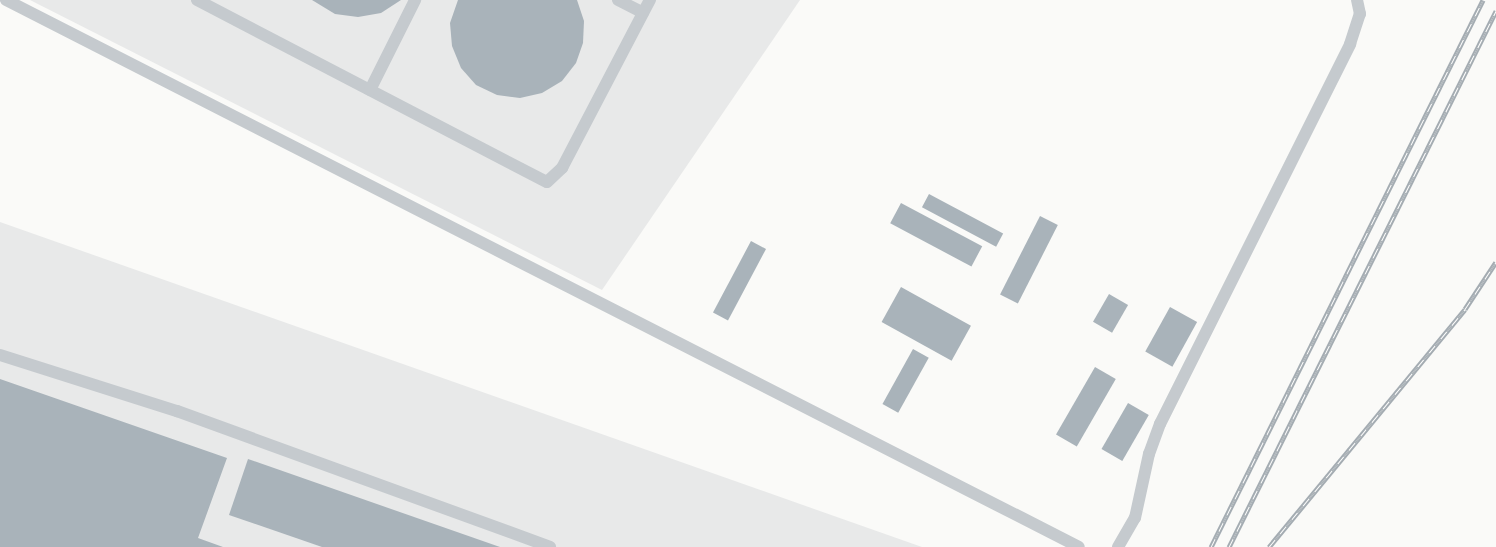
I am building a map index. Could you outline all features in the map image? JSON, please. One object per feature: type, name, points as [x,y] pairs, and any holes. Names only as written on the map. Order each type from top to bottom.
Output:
[{"type":"street","points":[[6,0],[1078,547]]},
{"type":"street","points":[[197,0],[547,182],[562,168],[650,0]]},
{"type":"street","points":[[370,90],[415,0]]},
{"type":"street","points":[[618,0],[643,13]]},
{"type":"street","points":[[1118,547],[1135,518],[1149,454],[1160,424],[1350,44],[1360,14],[1357,0]]},
{"type":"street","points":[[0,355],[177,411],[550,547]]},
{"type":"shaded area","points":[[30,0],[800,0],[602,290]]},
{"type":"shaded area","points":[[0,222],[922,547],[0,547]]},
{"type":"building","points":[[312,0],[401,0],[381,13],[358,17],[335,14]]},
{"type":"building","points":[[458,0],[577,0],[584,21],[583,43],[576,63],[562,81],[542,93],[520,98],[497,95],[476,85],[461,68],[452,46],[450,23]]},
{"type":"building","points":[[929,194],[1003,233],[996,247],[922,207]]},
{"type":"building","points":[[901,203],[982,246],[971,266],[890,223]]},
{"type":"building","points":[[1040,216],[1058,225],[1018,303],[1000,294]]},
{"type":"building","points":[[751,241],[766,249],[728,320],[713,313]]},
{"type":"building","points":[[901,287],[971,326],[952,361],[882,322]]},
{"type":"building","points":[[1109,294],[1128,305],[1112,333],[1093,322]]},
{"type":"building","points":[[1170,307],[1197,322],[1172,367],[1145,352]]},
{"type":"building","points":[[913,349],[929,358],[898,413],[882,404]]},
{"type":"building","points":[[1095,367],[1116,379],[1077,447],[1056,435]]},
{"type":"building","points":[[0,379],[227,458],[198,538],[223,547],[0,547]]},
{"type":"building","points":[[1128,403],[1149,415],[1122,461],[1102,449]]},
{"type":"building","points":[[248,459],[500,547],[322,547],[229,515]]},
{"type":"railway","points":[[1211,547],[1483,0]]},
{"type":"railway","points":[[1229,547],[1496,11]]},
{"type":"railway","points":[[1269,547],[1465,309],[1496,262]]}]
